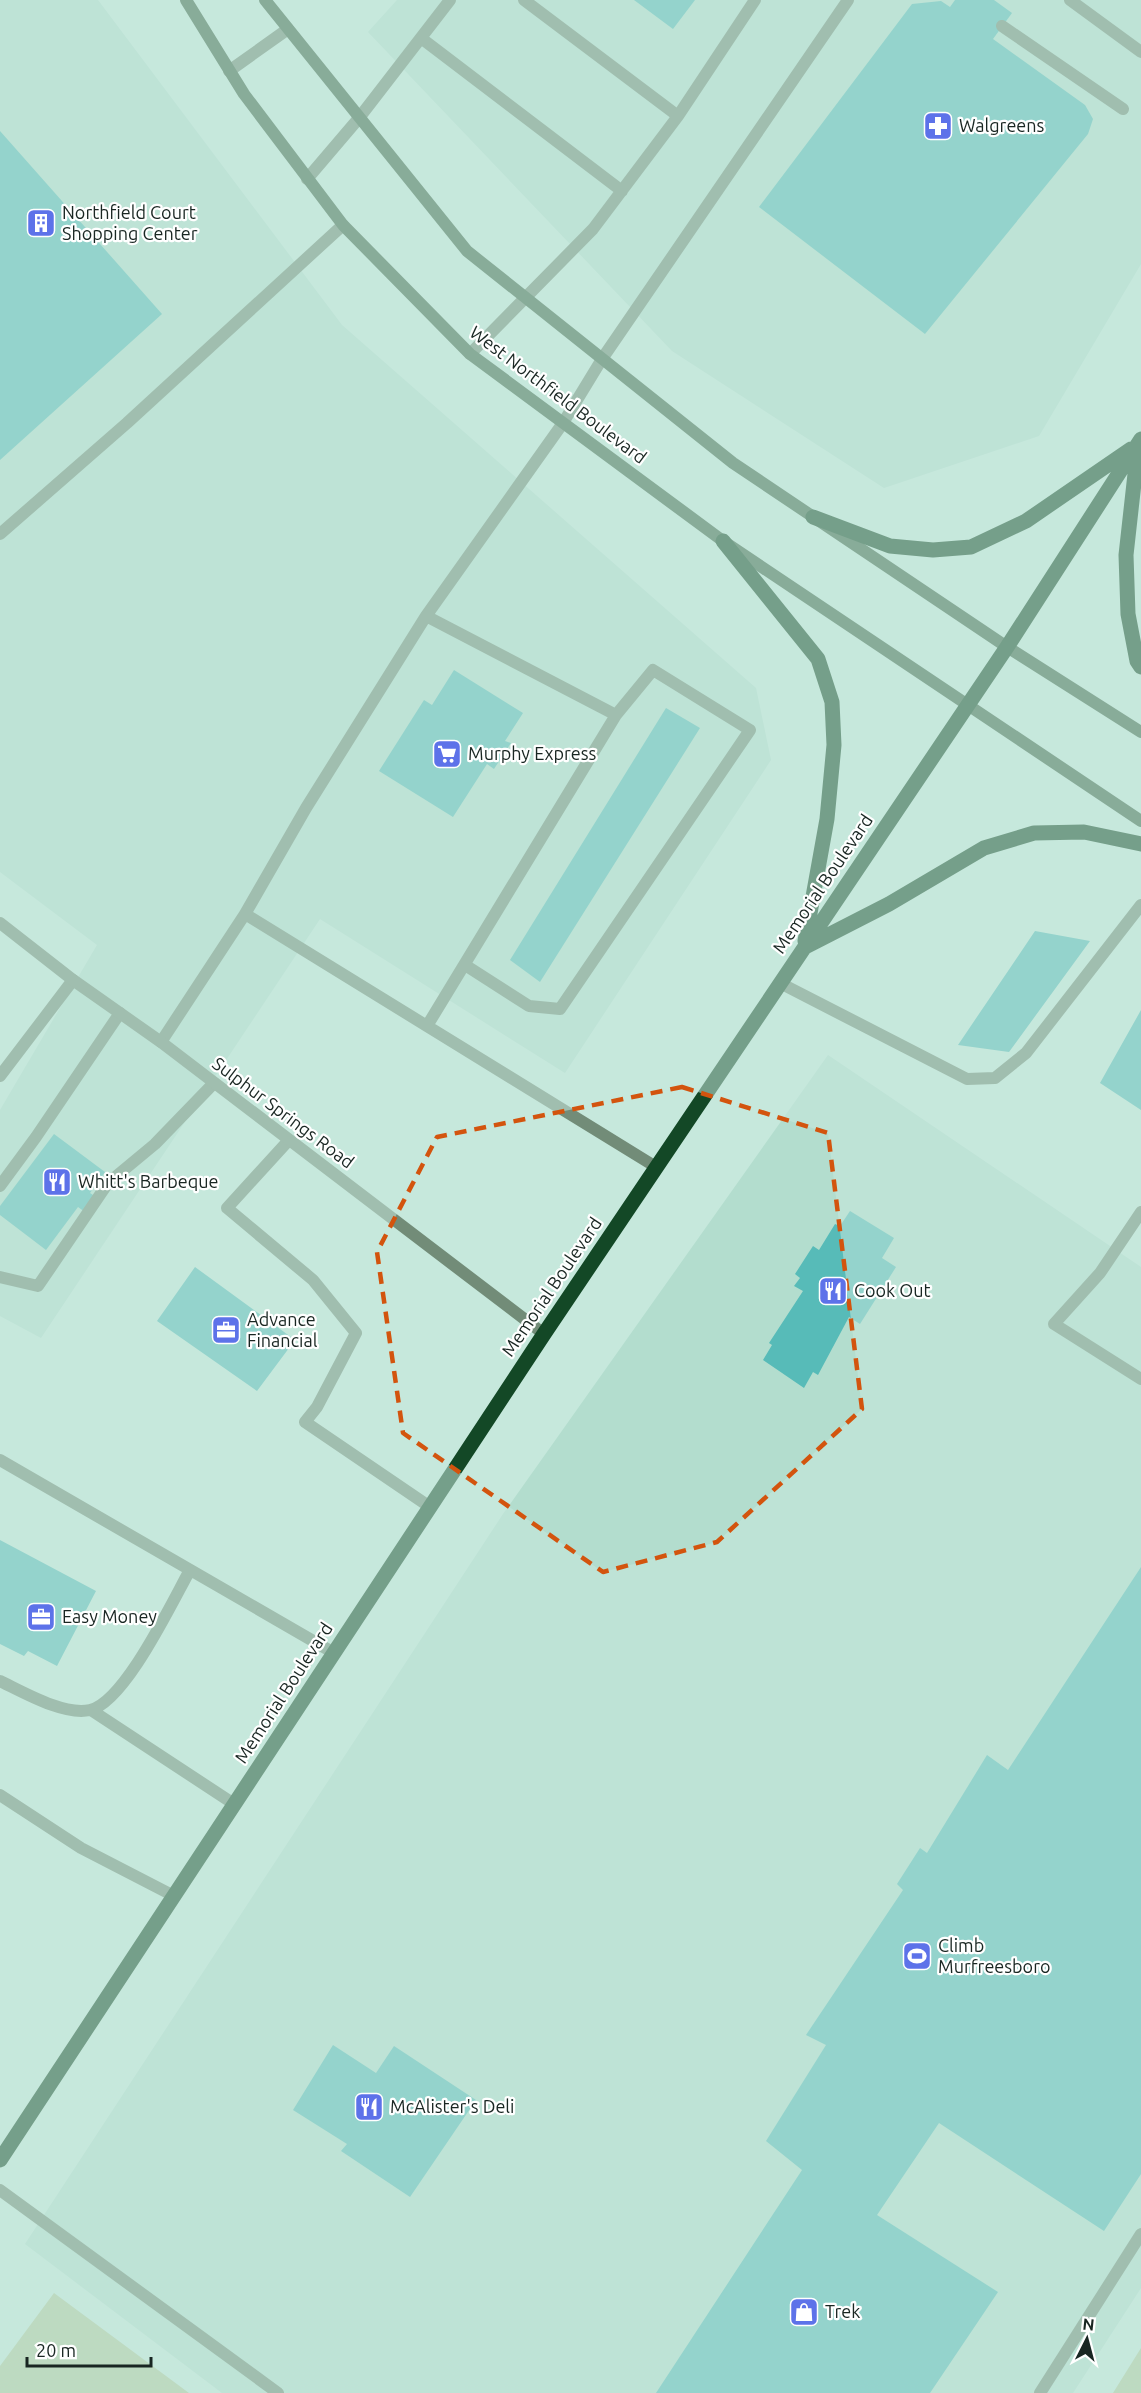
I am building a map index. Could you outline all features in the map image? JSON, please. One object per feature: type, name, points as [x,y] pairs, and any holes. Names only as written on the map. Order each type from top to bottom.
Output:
[{"type":"main road","name":"West Northfield Boulevard","points":[[186,0],[243,94],[343,225],[470,354],[723,541],[1141,821]]},
{"type":"main road","points":[[265,0],[467,251],[733,464],[1007,647],[1141,732]]},
{"type":"main road","points":[[813,517],[890,546],[933,550],[971,547],[1026,520],[1140,442]]},
{"type":"main road","points":[[1140,442],[1126,555],[1128,614],[1137,661],[1141,667]]},
{"type":"main road","name":"Memorial Boulevard","points":[[0,2160],[544,1334],[1007,647],[1140,442]]},
{"type":"main road","points":[[723,541],[818,658],[832,702],[834,745],[827,819],[804,947]]},
{"type":"main road","points":[[804,947],[889,904],[984,848],[1034,833],[1084,832],[1141,844]]},
{"type":"street","points":[[307,178],[359,118],[450,0]]},
{"type":"street","points":[[524,0],[678,116]]},
{"type":"street","points":[[470,354],[593,229],[678,116],[755,0]]},
{"type":"street","points":[[161,1042],[245,914],[306,808],[426,616],[563,423],[602,359],[848,0]]},
{"type":"street","points":[[1070,0],[1141,52]]},
{"type":"street","points":[[1002,26],[1123,109]]},
{"type":"street","points":[[229,71],[288,29]]},
{"type":"street","points":[[421,38],[622,191]]},
{"type":"street","points":[[0,534],[127,423],[343,225]]},
{"type":"street","points":[[426,616],[615,715]]},
{"type":"street","points":[[427,1026],[615,715],[653,670],[750,730],[560,1009],[529,1006],[465,965]]},
{"type":"street","points":[[780,983],[967,1078],[995,1078],[1026,1053],[1141,905]]},
{"type":"street","points":[[245,914],[656,1167]]},
{"type":"street","name":"Sulphur Springs Road","points":[[0,923],[73,980],[161,1042],[544,1334]]},
{"type":"street","points":[[0,1076],[73,980]]},
{"type":"street","points":[[0,1186],[120,1013]]},
{"type":"street","points":[[0,1277],[38,1286],[108,1183],[155,1144],[214,1083]]},
{"type":"street","points":[[289,1140],[227,1208],[313,1280],[356,1333],[317,1407],[305,1422],[430,1507]]},
{"type":"street","points":[[1141,1212],[1100,1273],[1054,1324],[1141,1379]]},
{"type":"street","points":[[0,1460],[334,1653]]},
{"type":"street","points":[[91,1710],[113,1696],[136,1666],[190,1570]]},
{"type":"street","points":[[0,1681],[58,1708],[91,1710],[234,1804]]},
{"type":"street","points":[[0,1795],[81,1848],[174,1896]]},
{"type":"street","points":[[0,2190],[278,2393]]},
{"type":"street","points":[[1040,2393],[1141,2234]]},
{"type":"highlighted area","points":[[682,1087],[828,1133],[862,1409],[717,1542],[603,1572],[403,1433],[377,1252],[437,1137]]},
{"type":"shaded area","points":[[0,0],[98,0],[342,325],[756,688],[771,760],[565,1073],[320,919],[41,1338],[0,1316],[0,1110],[97,945],[0,872]]},
{"type":"shaded area","points":[[397,0],[1141,0],[1141,264],[1039,436],[884,488],[672,351],[368,32]]},
{"type":"shaded area","points":[[828,1055],[1141,1267],[1141,2288],[1073,2393],[222,2393],[25,2244],[503,1514]]},
{"type":"shaded area","points":[[54,2293],[189,2393],[0,2393],[0,2366]]},
{"type":"shaded area","points":[[1141,2348],[1141,2393],[1113,2393]]},
{"type":"building","points":[[634,0],[695,0],[673,29]]},
{"type":"building","points":[[955,0],[994,0],[1012,13],[993,39],[1085,105],[1093,119],[1088,134],[925,334],[759,207],[912,4],[941,1],[950,7]]},
{"type":"building","name":"Northfield Court Shopping Center","points":[[0,131],[162,314],[0,460]]},
{"type":"building","name":"Murphy Express","points":[[454,670],[523,713],[505,741],[511,743],[494,769],[487,764],[453,817],[379,771],[424,700],[432,705]]},
{"type":"building","name":"Murphy Express","points":[[666,708],[700,728],[540,982],[510,960]]},
{"type":"building","points":[[1035,931],[1090,941],[1009,1052],[958,1045]]},
{"type":"building","points":[[1141,1010],[1141,1110],[1100,1083]]},
{"type":"building","name":"Whitt's Barbeque","points":[[54,1134],[105,1172],[90,1193],[96,1197],[85,1212],[78,1207],[46,1250],[0,1215],[0,1206]]},
{"type":"building","points":[[850,1211],[894,1238],[882,1258],[896,1267],[860,1324],[849,1317],[818,1375],[813,1372],[804,1388],[763,1360],[772,1345],[769,1343],[803,1291],[794,1286],[800,1278],[795,1274],[813,1246],[819,1250],[835,1224],[840,1226]]},
{"type":"building","name":"Advance Financial","points":[[195,1267],[295,1340],[257,1391],[157,1321]]},
{"type":"building","name":"Easy Money","points":[[0,1540],[96,1591],[57,1666],[28,1651],[24,1656],[0,1644]]},
{"type":"building","points":[[1141,1567],[1141,2174],[1104,2231],[939,2123],[877,2215],[998,2292],[930,2393],[656,2393],[802,2170],[766,2141],[826,2045],[806,2035],[903,1890],[897,1884],[920,1848],[927,1853],[987,1755],[1008,1770]]},
{"type":"building","points":[[333,2045],[376,2073],[394,2046],[476,2100],[410,2197],[341,2151],[347,2144],[293,2110]]},
{"type":"place","name":"Walgreens","points":[[938,126]]},
{"type":"place","name":"Northfield Court Shopping Center","points":[[41,223]]},
{"type":"place","name":"Murphy Express","points":[[447,754]]},
{"type":"place","name":"Whitt's Barbeque","points":[[57,1182]]},
{"type":"place","name":"Cook Out","points":[[833,1291]]},
{"type":"place","name":"Advance Financial","points":[[226,1330]]},
{"type":"place","name":"Easy Money","points":[[41,1617]]},
{"type":"place","name":"Climb Murfreesboro","points":[[917,1956]]},
{"type":"place","name":"McAlister's Deli","points":[[369,2107]]},
{"type":"place","name":"Trek","points":[[804,2312]]}]
